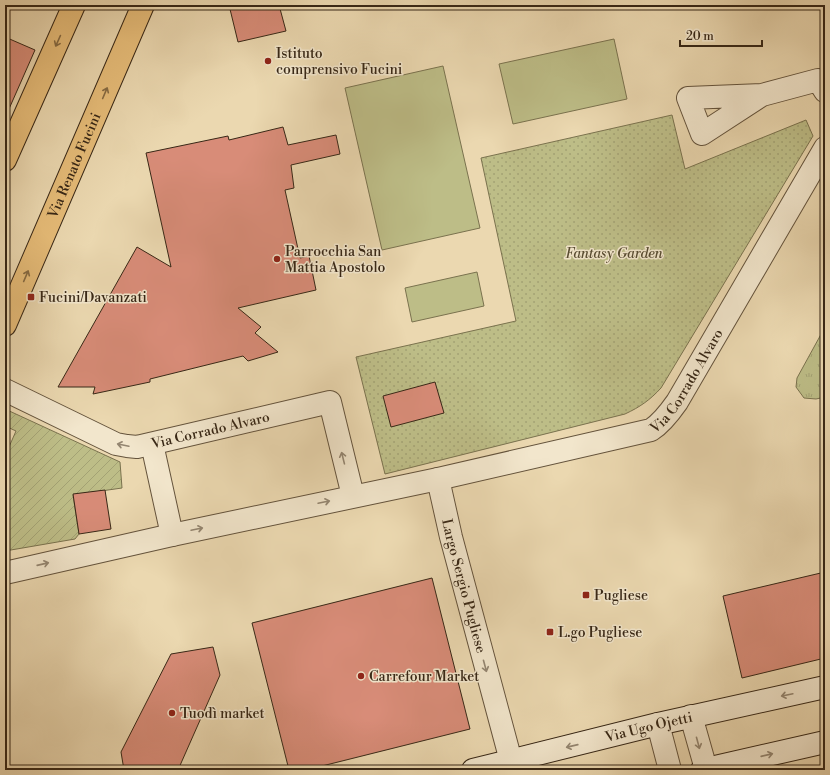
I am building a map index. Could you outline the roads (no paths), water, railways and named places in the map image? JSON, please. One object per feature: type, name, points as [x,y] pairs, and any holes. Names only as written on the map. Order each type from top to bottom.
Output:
[{"type":"main road","points":[[5,160],[74,5]]},
{"type":"main road","name":"Via Renato Fucini","points":[[5,325],[11,295],[143,5]]},
{"type":"street","points":[[762,95],[818,80],[825,91]]},
{"type":"street","name":"Via Corrado Alvaro","points":[[5,573],[172,535],[438,479],[651,430],[658,426],[678,402],[825,148]]},
{"type":"street","name":"Via Corrado Alvaro","points":[[5,390],[116,444],[138,447],[330,402],[353,496]]},
{"type":"street","points":[[152,444],[172,535]]},
{"type":"street","name":"Largo Sergio Pugliese","points":[[438,479],[451,537],[511,761]]},
{"type":"street","name":"Via Ugo Ojetti","points":[[473,770],[691,716],[825,687]]},
{"type":"street","points":[[691,716],[704,770],[825,742]]},
{"type":"street","points":[[658,724],[670,770]]},
{"type":"place","name":"Istituto comprensivo Fucini","points":[[268,61]]},
{"type":"place","name":"Parrocchia San Mattia Apostolo","points":[[277,259]]},
{"type":"place","name":"Fucini/Davanzati","points":[[31,297]]},
{"type":"place","name":"Pugliese","points":[[586,595]]},
{"type":"place","name":"L.go Pugliese","points":[[550,632]]},
{"type":"place","name":"Carrefour Market","points":[[361,676]]},
{"type":"place","name":"Tuodì market","points":[[172,713]]},
{"type":"park label","name":"Fantasy Garden","points":[[614,253]]}]
